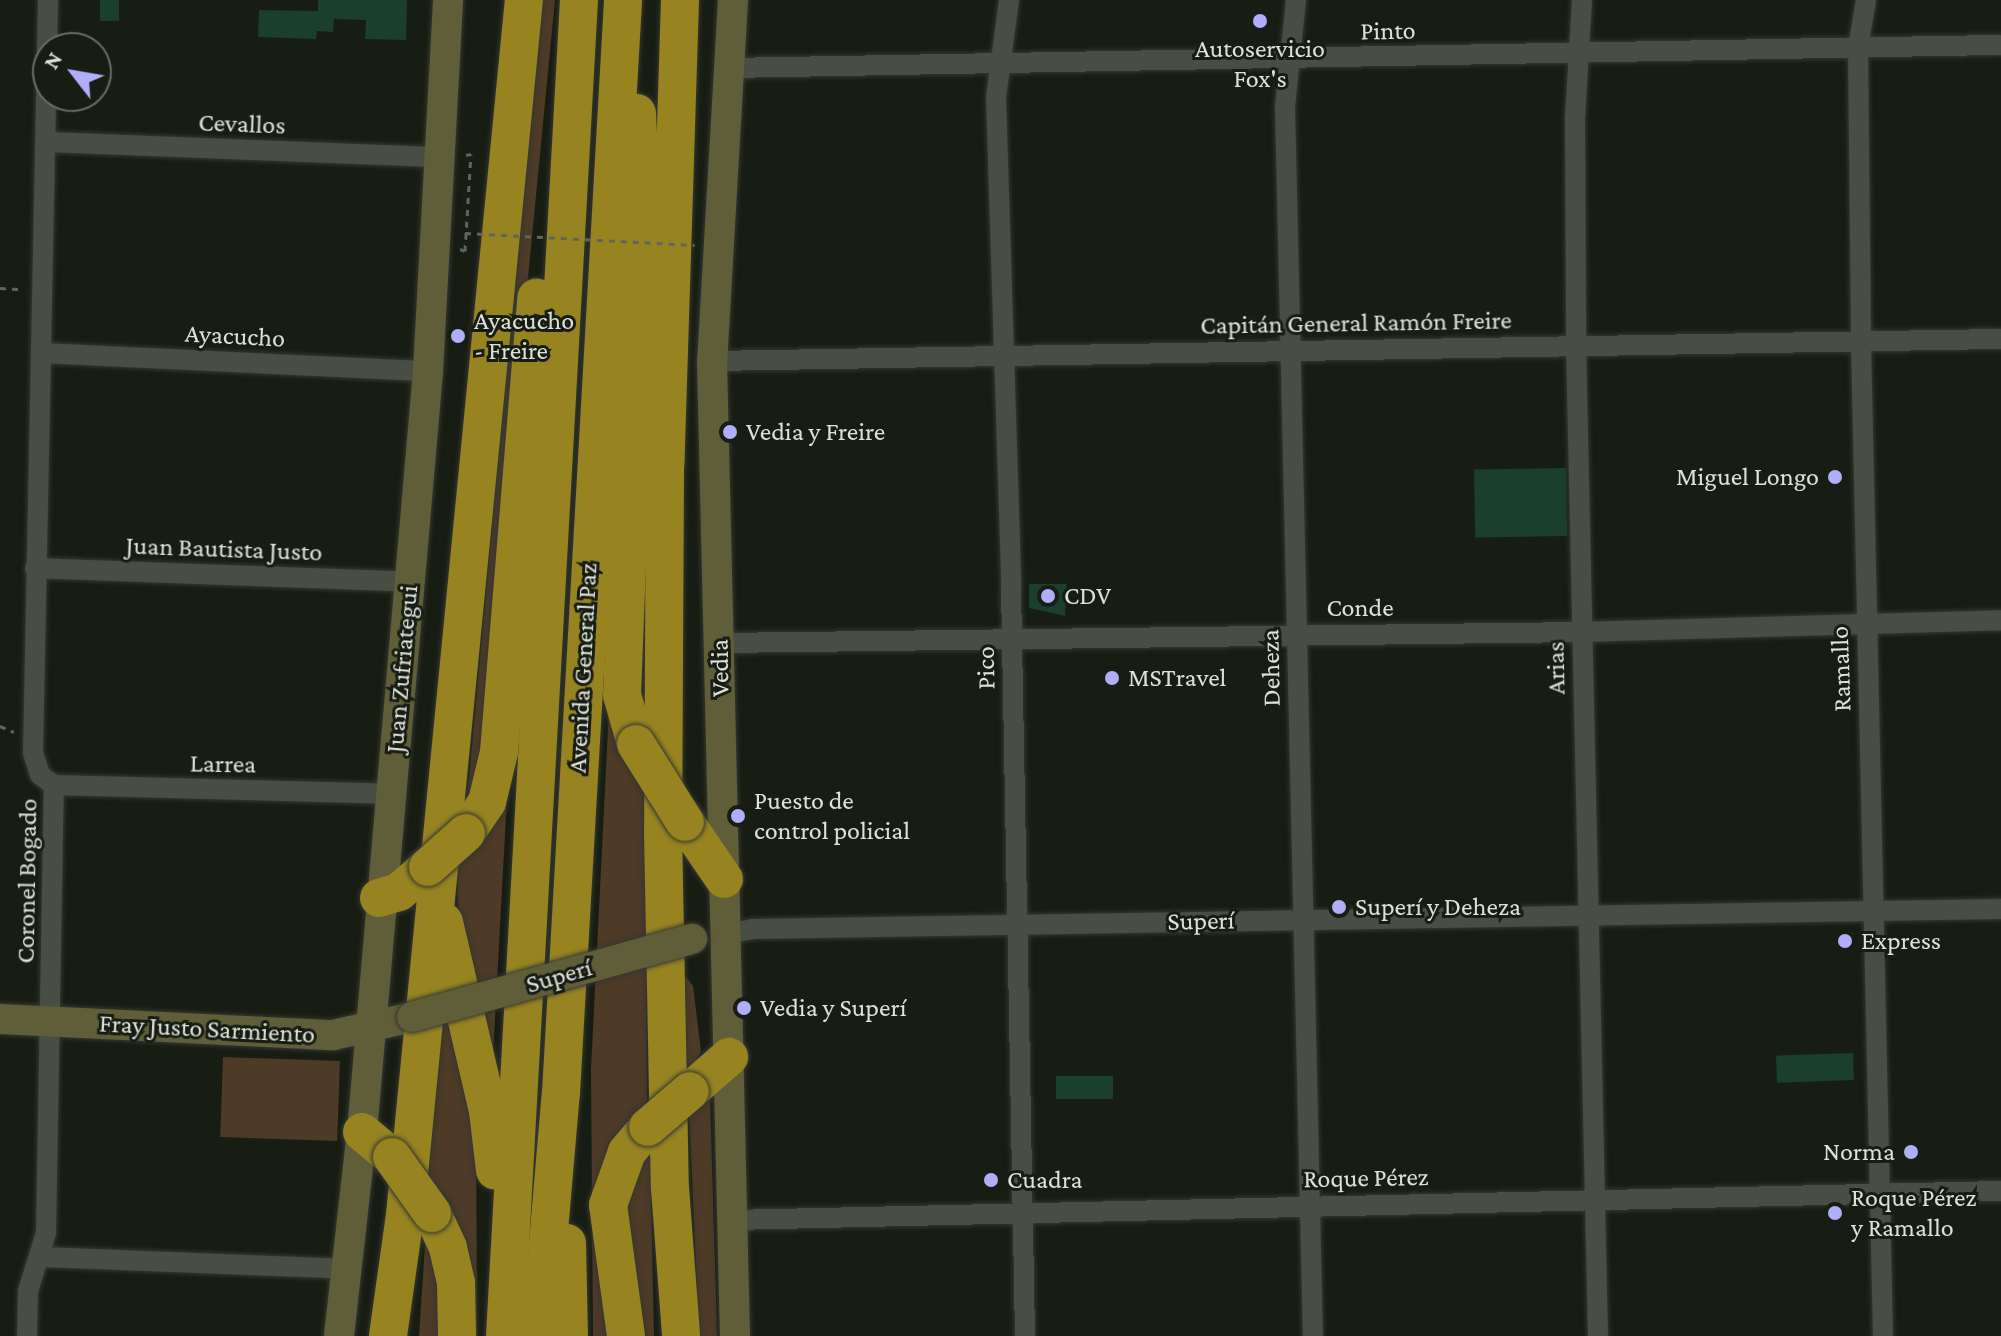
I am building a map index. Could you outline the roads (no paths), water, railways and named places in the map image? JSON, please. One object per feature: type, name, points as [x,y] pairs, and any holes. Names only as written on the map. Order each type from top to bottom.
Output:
[{"type":"highway","points":[[505,0],[506,177]]},
{"type":"highway","points":[[409,1336],[418,1214],[434,867],[524,0]]},
{"type":"highway","name":"Avenida General Paz","points":[[505,1336],[579,0]]},
{"type":"highway","name":"Avenida General Paz","points":[[540,1336],[561,1093],[623,0]]},
{"type":"highway","points":[[631,0],[641,196],[622,695],[636,744],[724,879]]},
{"type":"highway","points":[[666,1336],[670,1188],[663,816],[665,465],[680,0]]},
{"type":"highway","points":[[674,195],[704,0]]},
{"type":"highway","points":[[379,898],[399,892],[434,867],[466,833],[487,802],[499,752],[539,257],[574,82]]},
{"type":"highway","points":[[434,867],[488,1111],[507,1275]]},
{"type":"highway","points":[[626,1336],[608,1205],[627,1152],[648,1127],[729,1057]]},
{"type":"highway","points":[[561,1093],[569,1336]]},
{"type":"highway","points":[[362,1132],[392,1157],[418,1214],[448,1248],[456,1283],[457,1336]]},
{"type":"highway","points":[[670,1188],[681,1336]]},
{"type":"highway","points":[[388,1336],[418,1214]]},
{"type":"street","name":"Coronel Bogado","points":[[27,1336],[28,1291],[46,1233],[52,1021],[54,785],[40,775],[33,753],[48,0]]},
{"type":"street","name":"Juan Zufriategui","points":[[339,1336],[362,1132],[379,898],[428,371],[437,157],[448,0]]},
{"type":"street","name":"Vedia","points":[[733,0],[712,361],[735,1336]]},
{"type":"street","name":"Pico","points":[[1009,0],[996,97],[1005,358],[1025,1336]]},
{"type":"street","name":"Deheza","points":[[1296,0],[1287,60],[1301,920],[1313,1336]]},
{"type":"street","name":"Arias","points":[[1582,0],[1578,52],[1576,344],[1586,917],[1598,1336]]},
{"type":"street","name":"Ramallo","points":[[1866,0],[1858,48],[1861,343],[1876,911],[1883,1336]]},
{"type":"street","name":"Pinto","points":[[728,68],[1000,67],[2001,45]]},
{"type":"street","name":"Cevallos","points":[[45,142],[437,157]]},
{"type":"street","name":"Capitán General Ramón Freire","points":[[712,361],[2001,339]]},
{"type":"street","name":"Ayacucho","points":[[41,353],[428,371]]},
{"type":"street","name":"Juan Bautista Justo","points":[[35,568],[410,582]]},
{"type":"street","name":"Conde","points":[[719,643],[1581,632],[2001,620]]},
{"type":"street","name":"Larrea","points":[[54,785],[390,794]]},
{"type":"street","name":"Superí","points":[[412,1017],[692,939],[725,934],[1015,925],[2001,909]]},
{"type":"street","name":"Fray Justo Sarmiento","points":[[0,1019],[333,1035],[412,1017]]},
{"type":"street","name":"Roque Pérez","points":[[732,1220],[1308,1204],[2001,1191]]},
{"type":"street","points":[[39,1257],[345,1269]]},
{"type":"place","name":"Autoservicio Fox's","points":[[1260,21]]},
{"type":"place","name":"Ayacucho - Freire","points":[[458,336]]},
{"type":"place","name":"Vedia y Freire","points":[[730,432]]},
{"type":"place","name":"Miguel Longo","points":[[1835,477]]},
{"type":"place","name":"CDV","points":[[1048,596]]},
{"type":"place","name":"MSTravel","points":[[1112,678]]},
{"type":"place","name":"Puesto de control policial","points":[[738,816]]},
{"type":"place","name":"Superí y Deheza","points":[[1339,907]]},
{"type":"place","name":"Express","points":[[1845,941]]},
{"type":"place","name":"Vedia y Superí","points":[[744,1008]]},
{"type":"place","name":"Norma","points":[[1911,1152]]},
{"type":"place","name":"Cuadra","points":[[991,1180]]},
{"type":"place","name":"Roque Pérez y Ramallo","points":[[1835,1213]]}]
